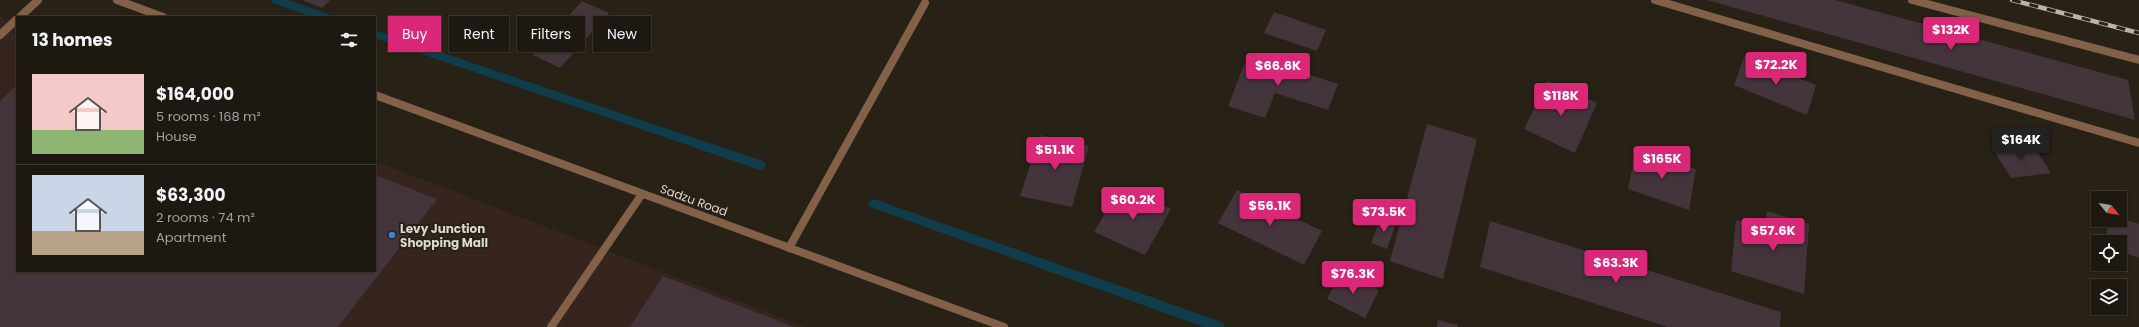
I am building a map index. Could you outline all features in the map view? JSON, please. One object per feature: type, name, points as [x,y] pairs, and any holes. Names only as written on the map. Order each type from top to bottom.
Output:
[{"type":"street","points":[[21,16],[38,0]]},
{"type":"street","points":[[117,0],[160,16]]},
{"type":"street","points":[[1655,0],[2139,143]]},
{"type":"street","points":[[1912,0],[2139,60]]},
{"type":"street","points":[[789,248],[925,3]]},
{"type":"street","points":[[0,35],[16,20]]},
{"type":"street","name":"Sadzu Road","points":[[376,95],[1004,327]]},
{"type":"street","points":[[551,327],[642,194]]},
{"type":"shaded area","points":[[0,17],[16,23],[16,272],[376,272],[376,161],[806,327],[0,327]]},
{"type":"building","points":[[302,0],[330,0],[322,8]]},
{"type":"building","points":[[1707,0],[1835,0],[2128,80],[2135,120]]},
{"type":"building","points":[[582,1],[609,13],[606,16],[593,16],[593,31],[585,40],[585,16],[568,16]]},
{"type":"building","points":[[1274,12],[1326,30],[1317,51],[1264,33]]},
{"type":"building","points":[[536,52],[574,52],[560,68],[533,55]]},
{"type":"building","points":[[1248,55],[1338,84],[1328,110],[1275,93],[1265,118],[1228,106]]},
{"type":"building","points":[[1744,57],[1816,85],[1807,115],[1734,85]]},
{"type":"building","points":[[1548,81],[1597,103],[1575,153],[1524,129]]},
{"type":"building","name":"Levy Junction Shopping Mall","points":[[16,86],[16,272],[376,272],[376,175],[437,199],[338,327],[0,327],[0,101]]},
{"type":"building","points":[[1427,124],[1477,139],[1443,279],[1390,261]]},
{"type":"building","points":[[1040,135],[1089,146],[1072,207],[1020,196]]},
{"type":"building","points":[[2032,144],[2051,173],[2011,178],[1992,148]]},
{"type":"building","points":[[1636,150],[1696,169],[1689,210],[1628,189]]},
{"type":"building","points":[[1120,187],[1171,209],[1145,255],[1094,232]]},
{"type":"building","points":[[1237,190],[1322,231],[1304,265],[1218,223]]},
{"type":"building","points":[[1767,211],[1809,224],[1804,294],[1731,271],[1736,220],[1765,229]]},
{"type":"building","points":[[1381,217],[1396,223],[1387,249],[1371,243]]},
{"type":"building","points":[[2127,220],[2139,224],[2139,258],[2127,254],[2127,235],[2107,235],[2107,227],[2127,227]]},
{"type":"building","points":[[1490,221],[1781,312],[1780,327],[1668,327],[1480,267]]},
{"type":"building","points":[[1342,271],[1379,290],[1365,318],[1327,299]]},
{"type":"building","points":[[663,276],[794,327],[630,327]]},
{"type":"building","points":[[1438,320],[1458,325],[1457,327],[1437,327]]},
{"type":"waterway","points":[[276,0],[322,16]]},
{"type":"waterway","points":[[376,34],[760,165]]},
{"type":"waterway","points":[[874,204],[1219,327]]},
{"type":"railway","points":[[2012,0],[2139,33]]},
{"type":"place","name":"Levy Junction Shopping Mall","points":[[392,235]]}]
